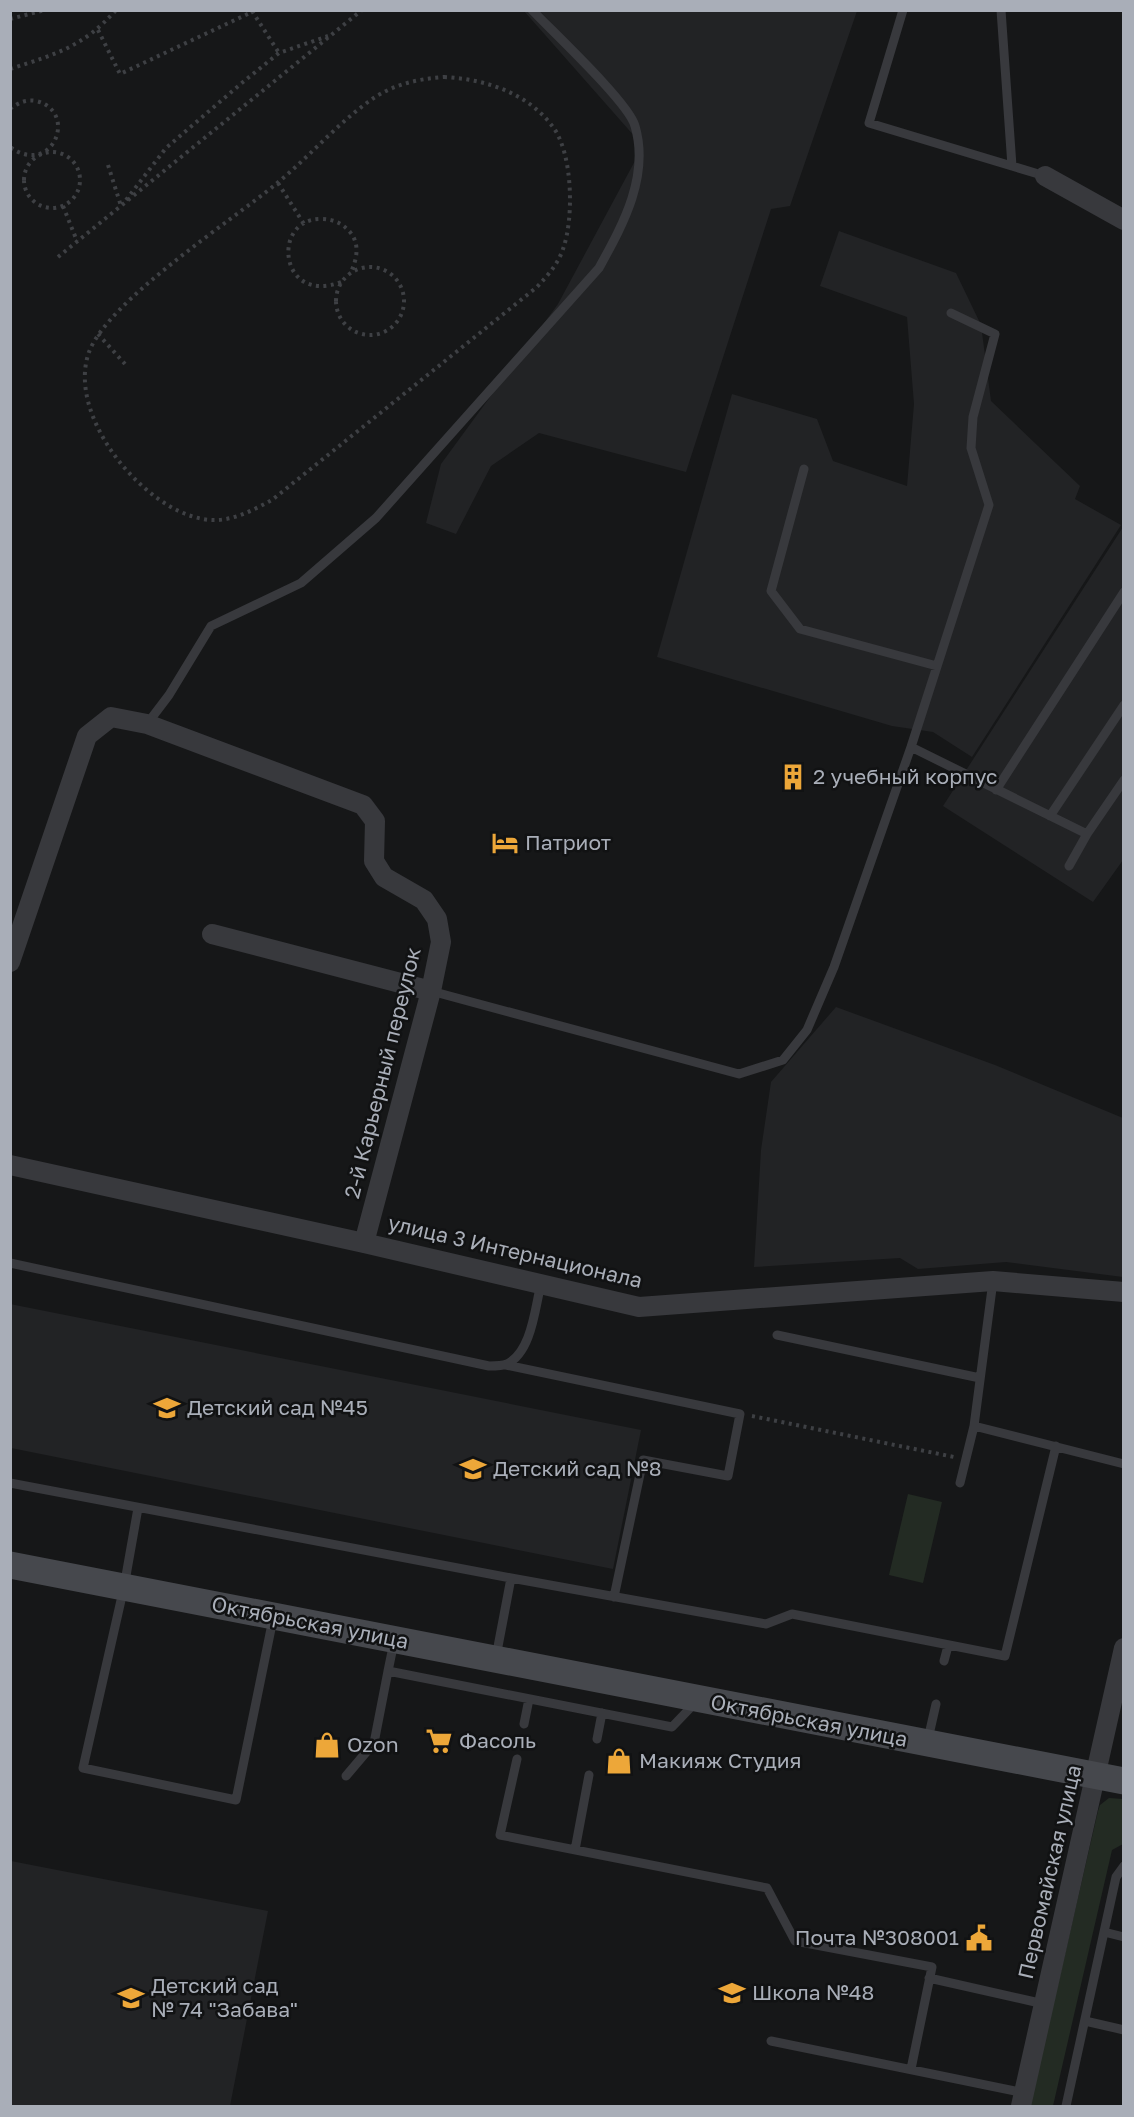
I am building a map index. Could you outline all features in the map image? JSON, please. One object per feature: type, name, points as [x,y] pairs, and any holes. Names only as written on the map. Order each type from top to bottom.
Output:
[{"type":"street","points":[[1045,176],[1124,220]]},
{"type":"street","points":[[10,962],[87,736],[111,717],[147,724]]},
{"type":"street","name":"2-й Карьерный переулок","points":[[147,724],[363,805],[375,821],[374,861],[384,877],[424,900],[437,919],[441,942],[431,991],[364,1243]]},
{"type":"street","points":[[212,934],[431,991]]},
{"type":"street","name":"улица 3 Интернационала","points":[[10,1165],[364,1243],[639,1307],[993,1281],[1124,1292]]},
{"type":"street","name":"Октябрьская улица","points":[[10,1565],[1124,1781]]},
{"type":"street","name":"Первомайская улица","points":[[1023,2100],[1124,1648]]},
{"type":"lane","points":[[147,724],[169,695],[211,626],[301,583],[376,518],[599,268],[636,187],[638,146],[635,124],[619,101],[532,10]]},
{"type":"lane","points":[[903,10],[869,123],[1045,176]]},
{"type":"lane","points":[[1001,10],[1012,166]]},
{"type":"lane","points":[[431,991],[740,1074],[783,1060],[807,1030],[834,967],[910,747],[989,505],[971,448],[973,417],[995,334],[951,313]]},
{"type":"lane","points":[[804,469],[771,591],[800,629],[937,666]]},
{"type":"lane","points":[[996,789],[1124,592]]},
{"type":"lane","points":[[1050,816],[1124,705]]},
{"type":"lane","points":[[910,747],[1087,834]]},
{"type":"lane","points":[[1070,866],[1087,834],[1124,780]]},
{"type":"lane","points":[[10,1263],[489,1366],[506,1365],[740,1413],[728,1476],[643,1460],[614,1597]]},
{"type":"lane","points":[[960,1483],[974,1426],[993,1281]]},
{"type":"lane","points":[[506,1365],[518,1356],[525,1342],[541,1284]]},
{"type":"lane","points":[[777,1335],[980,1378]]},
{"type":"lane","points":[[974,1426],[1124,1464]]},
{"type":"lane","points":[[10,1483],[766,1624],[792,1614],[1005,1656],[1056,1446]]},
{"type":"lane","points":[[138,1508],[124,1587],[83,1768],[236,1800],[273,1616]]},
{"type":"lane","points":[[496,1659],[511,1578]]},
{"type":"lane","points":[[346,1776],[374,1743],[394,1639]]},
{"type":"lane","points":[[944,1661],[948,1646]]},
{"type":"lane","points":[[388,1671],[672,1727],[699,1699]]},
{"type":"lane","points":[[524,1724],[529,1699]]},
{"type":"lane","points":[[927,1744],[936,1704]]},
{"type":"lane","points":[[597,1739],[602,1713]]},
{"type":"lane","points":[[517,1759],[500,1835],[767,1888],[795,1941],[932,1967],[911,2069]]},
{"type":"lane","points":[[575,1850],[589,1775]]},
{"type":"lane","points":[[1066,2106],[1118,1872],[1124,1866]]},
{"type":"lane","points":[[1104,1932],[1124,1937]]},
{"type":"lane","points":[[929,1978],[1045,2004]]},
{"type":"lane","points":[[1085,2021],[1124,2030]]},
{"type":"lane","points":[[771,2041],[911,2069],[1023,2100]]},
{"type":"path","points":[[10,20],[45,10]]},
{"type":"path","points":[[10,69],[65,52],[98,30],[116,10]]},
{"type":"path","points":[[58,257],[362,10]]},
{"type":"path","points":[[98,30],[120,74],[252,11],[279,53]]},
{"type":"path","points":[[120,206],[166,148],[279,53],[332,35]]},
{"type":"path","points":[[422,78],[479,80],[510,92],[535,108],[555,129],[565,158],[570,197],[568,227],[563,249],[552,270],[537,287],[280,493],[244,514],[222,520],[205,520],[188,515],[160,498],[130,474],[106,443],[88,406],[84,386],[85,365],[98,334],[132,297],[278,183],[368,102],[402,83],[422,78]]},
{"type":"path","points":[[10,109],[21,102],[31,100],[51,108],[57,117],[57,138],[51,148],[26,168],[24,179],[25,190],[31,200],[40,206],[63,207]]},
{"type":"path","points":[[10,147],[20,154],[30,156],[63,154],[78,169],[78,190],[63,207]]},
{"type":"path","points":[[108,165],[120,206]]},
{"type":"path","points":[[278,183],[304,224]]},
{"type":"path","points":[[63,207],[77,241]]},
{"type":"path","points":[[341,282],[336,295],[336,308],[342,321],[351,330],[364,335],[377,335],[390,330],[399,320],[404,308],[404,294],[399,282],[389,272],[377,267],[363,267],[351,273],[341,282],[328,287],[315,287],[302,281],[293,272],[288,259],[288,246],[294,233],[304,224],[316,219],[330,219],[342,224],[351,234],[357,247],[356,260],[351,273]]},
{"type":"path","points":[[98,334],[126,364]]},
{"type":"path","points":[[740,1413],[966,1460]]},
{"type":"shaded area","points":[[524,11],[857,11],[790,206],[771,209],[686,472],[539,433],[491,466],[456,534],[426,523],[441,464],[558,304],[643,146]]},
{"type":"shaded area","points":[[839,231],[956,273],[981,325],[991,401],[1080,486],[1075,499],[1121,525],[972,757],[933,732],[892,726],[657,657],[732,394],[817,419],[833,461],[907,486],[914,404],[907,317],[820,286]]},
{"type":"shaded area","points":[[1123,527],[1123,860],[1093,902],[943,806]]},
{"type":"shaded area","points":[[836,1007],[995,1065],[1123,1118],[1123,1277],[1006,1262],[918,1269],[900,1258],[754,1267],[761,1150],[771,1082]]},
{"type":"shaded area","points":[[10,1304],[641,1430],[613,1569],[11,1448]]},
{"type":"shaded area","points":[[908,1494],[942,1502],[923,1583],[889,1575]]},
{"type":"shaded area","points":[[1109,1798],[1123,1799],[1123,1844],[1112,1850],[1053,2106],[1030,2106],[1098,1811],[1100,1805]]},
{"type":"shaded area","name":"Детский сад № 74 \"Забава\"","points":[[11,1861],[268,1911],[230,2106],[11,2106]]},
{"type":"place","name":"2 учебный корпус","points":[[793,777]]},
{"type":"place","name":"Патриот","points":[[505,843]]},
{"type":"place","name":"Детский сад №45","points":[[167,1408]]},
{"type":"place","name":"Детский сад №8","points":[[473,1469]]},
{"type":"place","name":"Фасоль","points":[[439,1741]]},
{"type":"place","name":"Ozon","points":[[327,1745]]},
{"type":"place","name":"Макияж Студия","points":[[619,1761]]},
{"type":"place","name":"Почта №308001","points":[[979,1938]]},
{"type":"place","name":"Школа №48","points":[[732,1993]]},
{"type":"place","name":"Детский сад № 74 \"Забава\"","points":[[131,1998]]}]
